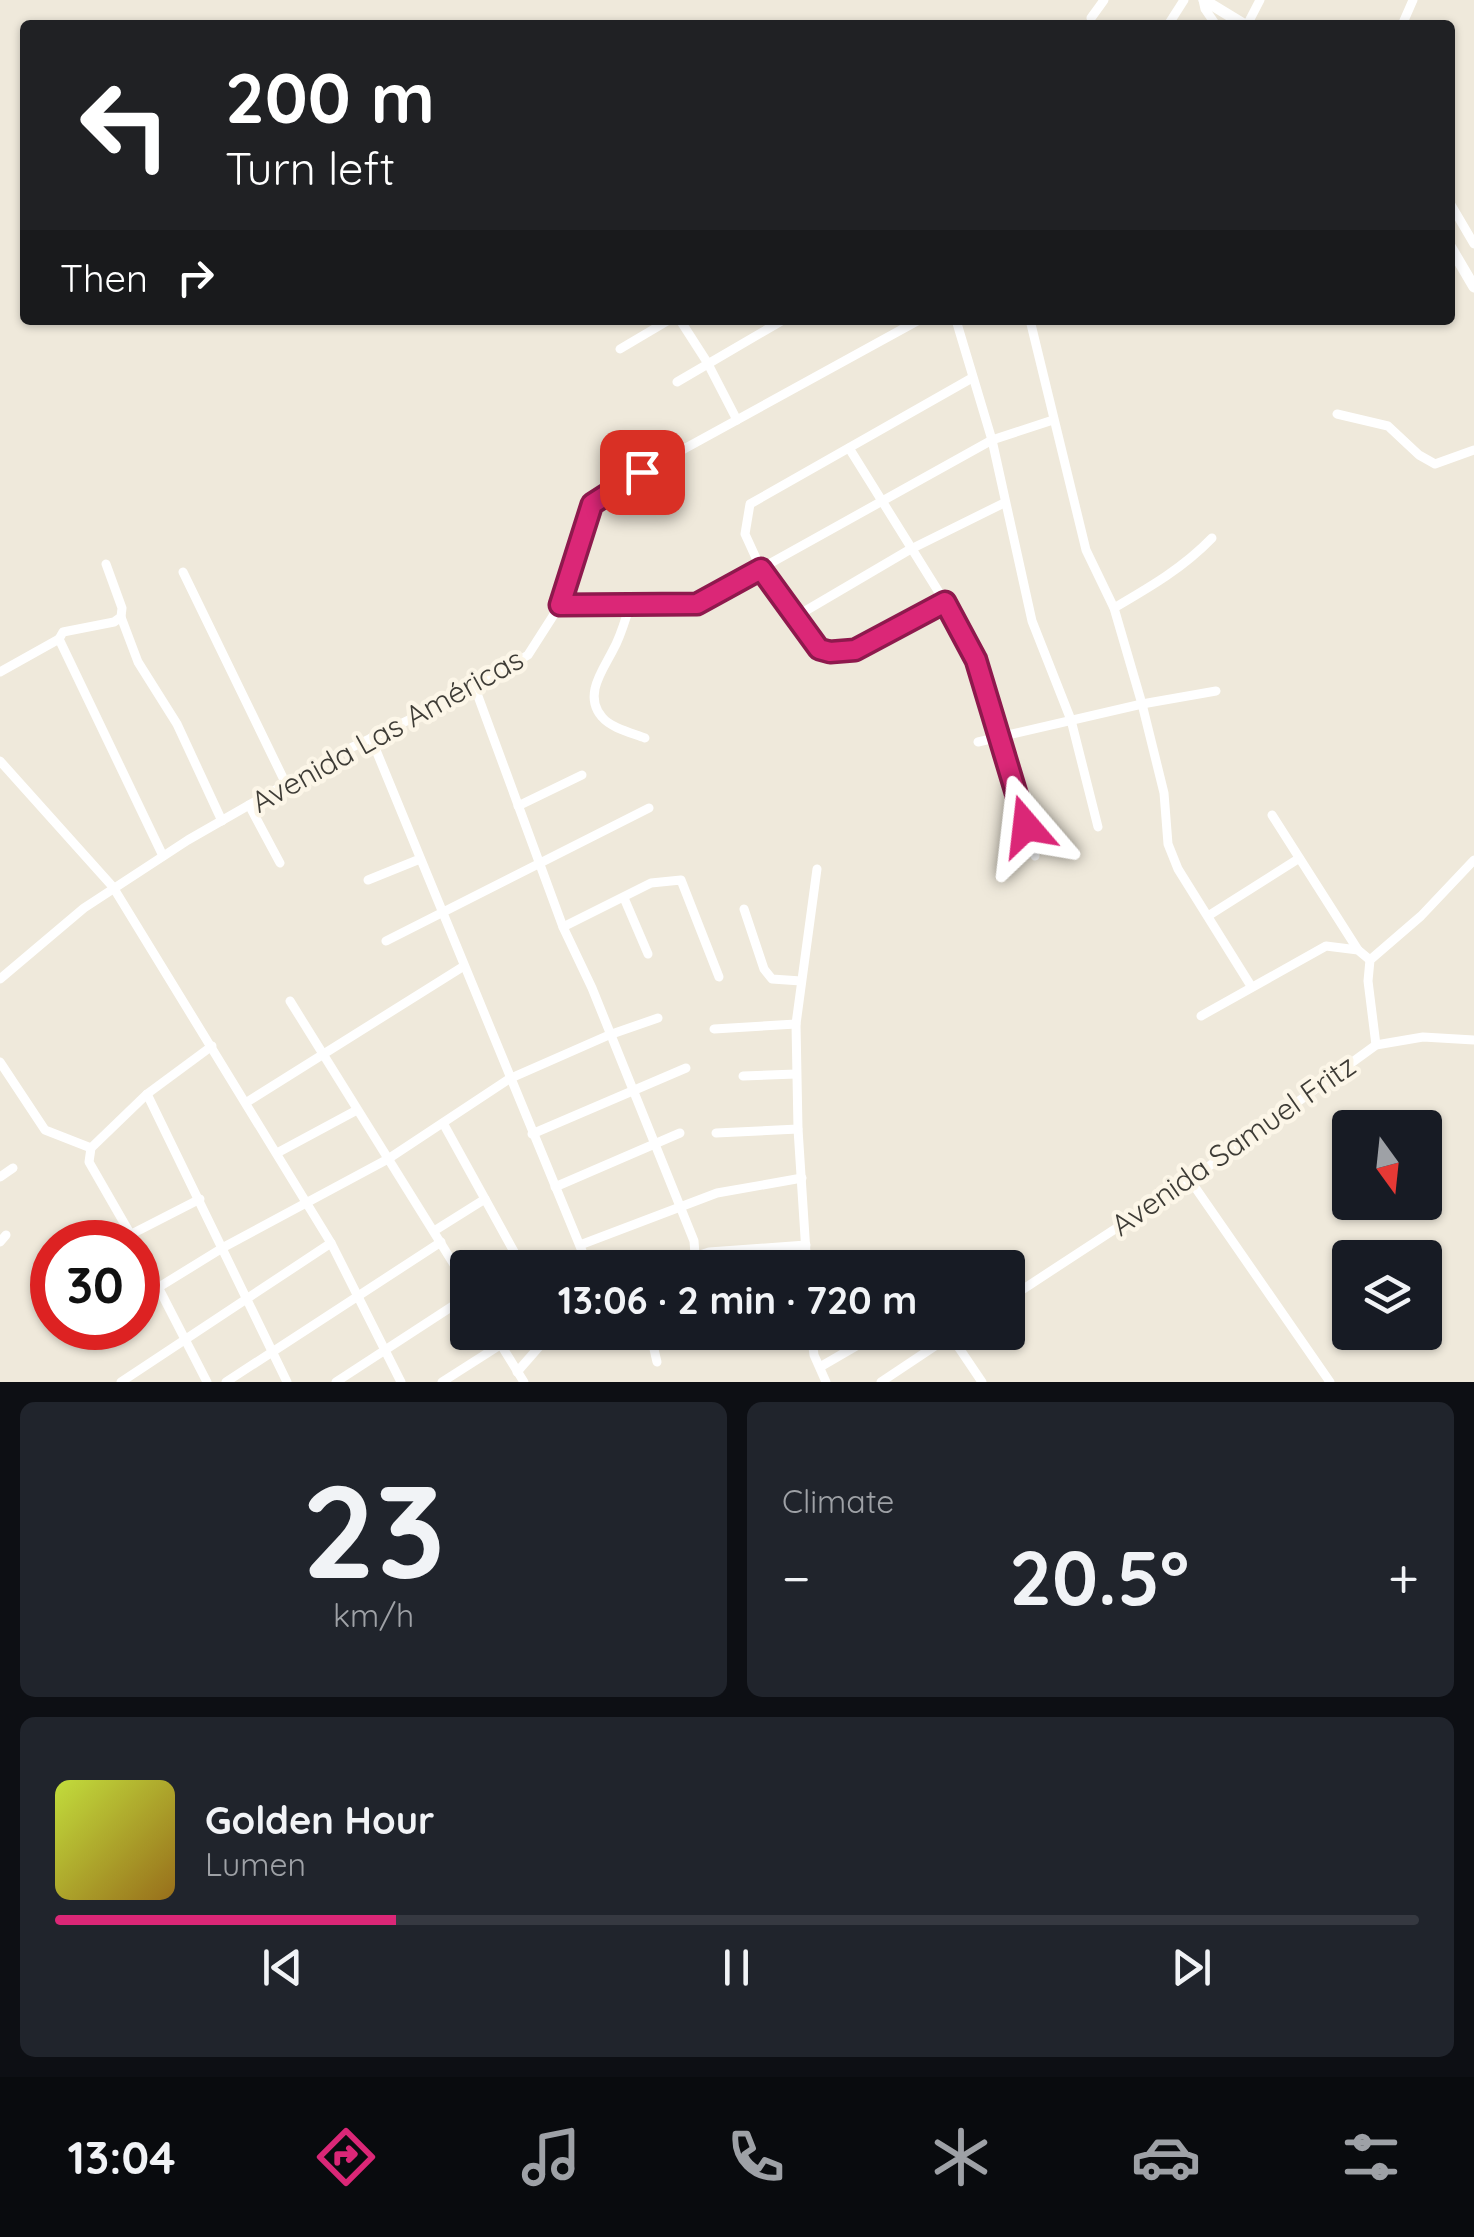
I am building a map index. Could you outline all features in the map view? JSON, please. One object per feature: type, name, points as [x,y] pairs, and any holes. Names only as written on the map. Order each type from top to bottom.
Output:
[{"type":"main road","points":[[1203,0],[1237,20]]},
{"type":"main road","points":[[1455,254],[1472,281]]},
{"type":"street","points":[[1091,18],[1104,0]]},
{"type":"street","points":[[1455,212],[1474,244]]},
{"type":"street","points":[[620,349],[661,325]]},
{"type":"street","points":[[683,325],[708,362],[737,420]]},
{"type":"street","points":[[677,382],[774,325]]},
{"type":"street","name":"Avenida Las Américas","points":[[0,979],[84,908],[163,856],[286,784],[475,688],[528,655],[560,605],[592,504],[611,489],[911,325]]},
{"type":"street","points":[[957,325],[992,440],[1032,621],[1070,720],[1098,827]]},
{"type":"street","points":[[1031,325],[1086,550],[1114,608],[1142,704],[1164,793],[1168,844],[1178,869],[1251,986]]},
{"type":"street","points":[[945,602],[850,652],[819,649],[761,569],[745,534],[750,504],[972,378]]},
{"type":"street","points":[[1337,414],[1388,426],[1435,464],[1474,450]]},
{"type":"street","points":[[560,605],[697,604],[992,440],[1052,420]]},
{"type":"street","points":[[848,448],[945,602],[976,660],[1035,856]]},
{"type":"street","points":[[795,617],[910,550],[1004,503]]},
{"type":"street","points":[[1114,608],[1176,570],[1212,538]]},
{"type":"street","points":[[106,564],[138,662],[177,724],[222,822]]},
{"type":"street","points":[[183,572],[286,784]]},
{"type":"street","points":[[630,605],[615,648],[599,674],[595,703],[602,717],[645,738]]},
{"type":"street","points":[[0,672],[59,639],[63,632],[114,622],[121,617]]},
{"type":"street","points":[[59,639],[163,856]]},
{"type":"street","points":[[475,688],[563,927],[592,988],[694,1250]]},
{"type":"street","points":[[978,742],[1216,691]]},
{"type":"street","points":[[370,738],[582,1250]]},
{"type":"street","points":[[0,761],[114,887],[332,1243],[401,1382]]},
{"type":"street","points":[[518,806],[582,775]]},
{"type":"street","points":[[249,805],[280,863]]},
{"type":"street","points":[[386,941],[649,808]]},
{"type":"street","points":[[1272,815],[1358,950],[1370,960]]},
{"type":"street","points":[[368,880],[420,859]]},
{"type":"street","points":[[1208,916],[1298,859]]},
{"type":"street","points":[[1376,1045],[1368,981],[1370,960],[1421,916],[1474,860]]},
{"type":"street","points":[[806,1250],[796,1024],[817,869]]},
{"type":"street","points":[[563,927],[651,884],[680,880],[719,978]]},
{"type":"street","points":[[624,898],[648,954]]},
{"type":"street","points":[[744,910],[764,969],[772,979],[801,981]]},
{"type":"street","points":[[1201,1016],[1326,946],[1358,950]]},
{"type":"street","points":[[247,1102],[464,966]]},
{"type":"street","points":[[290,1001],[450,1257]]},
{"type":"street","points":[[160,1285],[224,1246],[388,1159],[509,1079],[658,1018]]},
{"type":"street","points":[[714,1028],[796,1024]]},
{"type":"street","name":"Avenida Samuel Fritz","points":[[1025,1288],[1190,1180],[1376,1045],[1423,1037],[1474,1040]]},
{"type":"street","points":[[122,1220],[90,1162],[90,1148],[147,1094],[212,1046]]},
{"type":"street","points":[[0,1062],[45,1130],[90,1148]]},
{"type":"street","points":[[532,1134],[686,1068]]},
{"type":"street","points":[[743,1076],[796,1074]]},
{"type":"street","points":[[147,1094],[288,1382]]},
{"type":"street","points":[[277,1152],[357,1110]]},
{"type":"street","points":[[443,1123],[513,1250]]},
{"type":"street","points":[[716,1133],[798,1129]]},
{"type":"street","points":[[555,1187],[680,1133]]},
{"type":"street","points":[[0,1176],[13,1168]]},
{"type":"street","points":[[580,1245],[717,1193],[802,1178]]},
{"type":"street","points":[[1190,1180],[1330,1382]]},
{"type":"street","points":[[434,1231],[485,1199]]},
{"type":"street","points":[[160,1225],[200,1200]]},
{"type":"street","points":[[226,1382],[441,1242]]},
{"type":"street","points":[[121,1382],[332,1243]]},
{"type":"street","points":[[745,1250],[806,1245]]},
{"type":"street","points":[[160,1288],[208,1382]]},
{"type":"street","points":[[336,1382],[450,1307]]},
{"type":"street","points":[[442,1382],[492,1350]]},
{"type":"street","points":[[503,1350],[524,1382]]},
{"type":"street","points":[[517,1372],[536,1350]]},
{"type":"street","points":[[654,1350],[657,1362]]},
{"type":"street","points":[[813,1350],[826,1382]]},
{"type":"street","points":[[820,1367],[849,1350]]},
{"type":"street","points":[[881,1382],[929,1350]]},
{"type":"street","points":[[963,1350],[982,1382]]},
{"type":"route","points":[[642,472],[592,504],[560,605],[697,604],[761,569],[819,649],[843,652],[855,650],[945,602],[976,660],[1026,826]]}]
